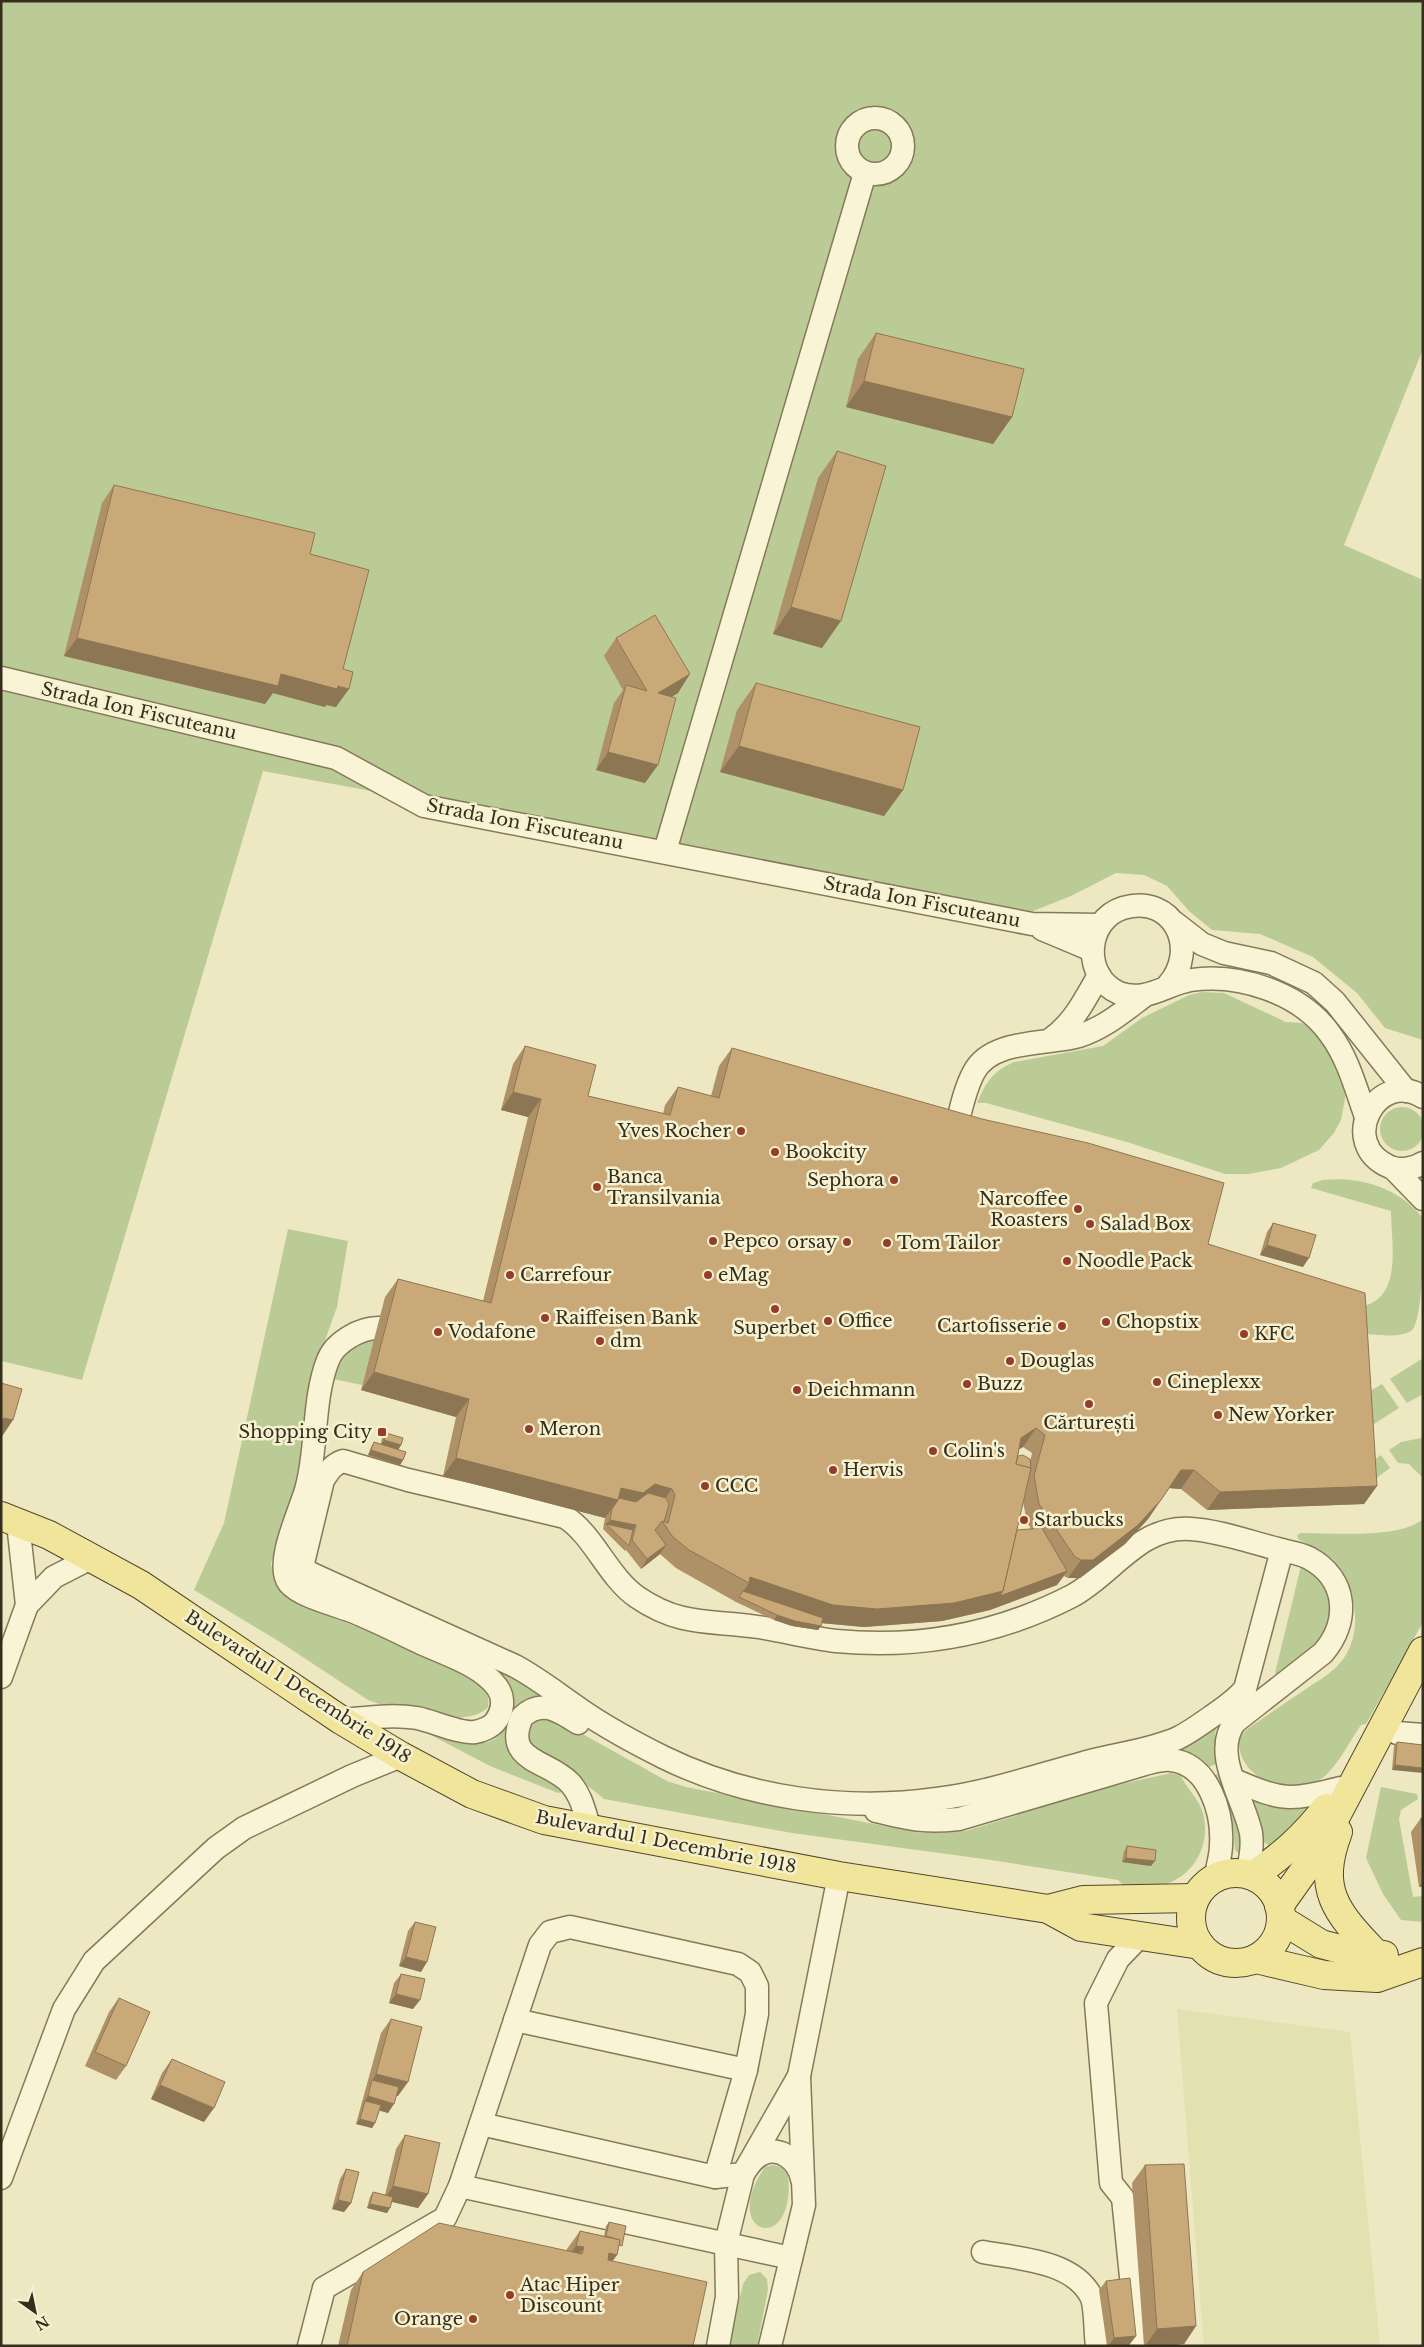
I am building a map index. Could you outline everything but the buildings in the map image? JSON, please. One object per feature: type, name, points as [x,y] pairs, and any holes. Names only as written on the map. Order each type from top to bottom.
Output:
[{"type":"main road","name":"Bulevardul 1 Decembrie 1918","points":[[10,1520],[49,1535],[141,1585],[342,1720],[401,1756],[472,1794],[544,1820],[839,1876],[1048,1909],[1081,1926],[1200,1945],[1212,1955],[1225,1961],[1241,1963],[1256,1960],[1324,1975],[1377,1978],[1421,1962]]},
{"type":"main road","points":[[1256,1960],[1269,1950],[1278,1936],[1280,1913],[1316,1854],[1423,1651]]},
{"type":"main road","points":[[1200,1945],[1191,1923],[1191,1912],[1195,1898],[1204,1887],[1215,1879],[1227,1874],[1250,1876],[1278,1859],[1308,1833],[1369,1751]]},
{"type":"main road","points":[[1369,1751],[1336,1838],[1330,1865],[1329,1887],[1337,1910],[1375,1953]]},
{"type":"main road","name":"Bulevardul 1 Decembrie 1918","points":[[1250,1876],[1265,1884],[1274,1894],[1280,1913],[1321,1944],[1340,1950],[1375,1953],[1421,1962]]},
{"type":"main road","name":"Bulevardul 1 Decembrie 1918","points":[[1048,1909],[1083,1900],[1195,1898]]},
{"type":"street","points":[[665,851],[865,173]]},
{"type":"street","name":"Strada Ion Fiscuteanu","points":[[1,678],[336,758],[424,806],[665,851],[1032,924],[1100,925]]},
{"type":"street","points":[[1144,996],[1131,996],[1118,992],[1107,985],[1099,975],[1092,950],[1094,937],[1100,925],[1116,912],[1135,905],[1149,907],[1161,912],[1202,944],[1224,953],[1278,966],[1314,983],[1335,1002],[1414,1094]]},
{"type":"street","points":[[1168,985],[1178,971],[1183,953],[1180,936],[1171,920]]},
{"type":"street","name":"Strada Ion Fiscuteanu","points":[[1032,924],[1092,950]]},
{"type":"street","points":[[1051,1039],[1065,1029],[1075,1016],[1099,975]]},
{"type":"street","points":[[948,1161],[965,1096],[974,1071],[988,1058],[1000,1051],[1018,1045],[1079,1036],[1098,1028],[1144,996],[1168,985],[1192,980],[1234,981],[1273,990],[1309,1012],[1330,1033],[1341,1051],[1366,1117]]},
{"type":"street","points":[[1414,1094],[1393,1092],[1382,1097],[1372,1106],[1366,1117],[1364,1130],[1366,1143],[1372,1154],[1381,1163],[1394,1168],[1406,1169],[1423,1163]]},
{"type":"street","points":[[1394,1168],[1423,1199]]},
{"type":"street","points":[[342,1720],[414,1718],[474,1732],[494,1724],[502,1708],[503,1701],[498,1688],[480,1672],[354,1612],[300,1591],[286,1577],[285,1557],[307,1488],[323,1378],[328,1360],[334,1348],[358,1333],[379,1328],[427,1340]]},
{"type":"street","points":[[1250,1876],[1252,1850],[1250,1832],[1229,1764],[1226,1745],[1229,1729],[1266,1696],[1323,1653],[1333,1642],[1339,1629],[1342,1614],[1340,1599],[1331,1576],[1323,1567],[1308,1557],[1282,1550],[1191,1529],[1160,1533],[1140,1542],[1074,1594],[1021,1620],[972,1634],[926,1642],[880,1644],[834,1640],[757,1627],[699,1623],[668,1614],[636,1596],[613,1573],[579,1528],[565,1517],[408,1480],[349,1462],[336,1464],[329,1470],[321,1488],[302,1563],[306,1571],[515,1666],[539,1679],[580,1710],[624,1736],[664,1757],[711,1778],[798,1798],[895,1810],[1036,1772],[1177,1738],[1238,1697],[1247,1684],[1282,1550]]},
{"type":"street","points":[[10,1520],[27,1605]]},
{"type":"street","points":[[1,1677],[27,1605],[54,1577],[91,1558]]},
{"type":"street","points":[[847,1624],[870,1632],[913,1629],[968,1621],[1018,1606],[1052,1593],[1074,1594]]},
{"type":"street","points":[[590,1830],[579,1795],[569,1782],[534,1762],[520,1748],[518,1727],[522,1717],[536,1707],[545,1706],[558,1710],[606,1741],[679,1778],[711,1778]]},
{"type":"street","points":[[1385,1724],[1397,1733],[1423,1736]]},
{"type":"street","points":[[1,2178],[64,2009],[94,1961],[216,1848],[244,1828],[352,1776],[401,1756]]},
{"type":"street","points":[[895,1810],[911,1820],[931,1822],[959,1819],[1145,1764],[1173,1760],[1201,1776],[1213,1798],[1222,1836],[1215,1879]]},
{"type":"street","points":[[1234,1780],[1272,1796],[1290,1798],[1305,1797],[1341,1788]]},
{"type":"street","points":[[770,2346],[804,2205],[799,2076],[839,1876]]},
{"type":"street","points":[[309,2346],[324,2288],[445,2218],[460,2186],[540,1945],[550,1932],[570,1927],[738,1964],[750,1972],[757,1986],[757,2014],[746,2070],[715,2177]]},
{"type":"street","points":[[1138,2346],[1123,2198],[1111,2183],[1096,2003],[1118,1959],[1141,1935]]},
{"type":"street","points":[[515,2020],[746,2070]]},
{"type":"street","points":[[718,2346],[728,2297],[726,2243],[743,2174],[799,2076]]},
{"type":"street","points":[[481,2124],[715,2177],[743,2174],[752,2161],[763,2153],[778,2152],[791,2158],[800,2169],[803,2183]]},
{"type":"street","points":[[460,2186],[791,2258]]},
{"type":"street","points":[[983,2252],[1058,2268],[1077,2280],[1091,2297],[1097,2346]]},
{"type":"green space","points":[[1,1],[1423,1],[1423,349],[1344,545],[1423,580],[1423,1040],[1385,1028],[1357,993],[1313,957],[1260,934],[1212,930],[1189,911],[1167,886],[1144,875],[1116,873],[1071,896],[1028,913],[263,771],[82,1380],[1,1361]]},
{"type":"green space","points":[[1202,992],[1224,993],[1286,1022],[1302,1023],[1318,1033],[1343,1078],[1346,1093],[1341,1120],[1334,1133],[1319,1150],[1281,1168],[1248,1174],[1225,1174],[1127,1142],[986,1103],[977,1103],[991,1078],[1007,1065],[1014,1062],[1103,1046],[1142,1018],[1189,995]]},
{"type":"green space","points":[[1398,1107],[1406,1107],[1418,1113],[1424,1129],[1418,1145],[1406,1151],[1398,1151],[1386,1145],[1380,1133],[1380,1125],[1386,1113]]},
{"type":"green space","points":[[1323,1180],[1351,1180],[1378,1186],[1402,1199],[1423,1218],[1421,1297],[1415,1324],[1411,1331],[1399,1335],[1357,1333],[1363,1306],[1376,1301],[1384,1292],[1389,1280],[1393,1252],[1391,1211],[1311,1188],[1313,1183]]},
{"type":"green space","points":[[288,1229],[348,1241],[337,1307],[312,1377],[295,1489],[271,1563],[274,1579],[286,1597],[354,1626],[380,1632],[475,1677],[484,1687],[488,1698],[488,1707],[479,1714],[466,1717],[436,1716],[368,1700],[280,1642],[194,1590],[224,1523]]},
{"type":"green space","points":[[367,1340],[374,1341],[362,1385],[333,1379],[337,1363],[343,1354],[352,1347]]},
{"type":"green space","points":[[1423,1358],[1423,1394],[1407,1403],[1390,1379]]},
{"type":"green space","points":[[1382,1384],[1399,1408],[1360,1433],[1358,1398]]},
{"type":"green space","points":[[1423,1433],[1423,1478],[1409,1464],[1398,1463],[1389,1450],[1401,1442],[1421,1438]]},
{"type":"green space","points":[[1381,1455],[1390,1468],[1363,1488],[1362,1469]]},
{"type":"green space","points":[[1423,1519],[1423,1622],[1366,1724],[1361,1725],[1332,1769],[1320,1780],[1308,1786],[1295,1788],[1281,1786],[1255,1774],[1246,1764],[1240,1752],[1239,1738],[1246,1730],[1336,1667],[1348,1651],[1353,1638],[1355,1609],[1347,1581],[1331,1558],[1298,1539],[1297,1535],[1301,1533],[1365,1534],[1399,1530]]},
{"type":"green space","points":[[1301,1566],[1314,1573],[1327,1589],[1332,1611],[1326,1638],[1277,1676],[1275,1673]]},
{"type":"green space","points":[[379,1612],[498,1668],[561,1704],[547,1700],[508,1744],[511,1752],[523,1766],[562,1788],[562,1792],[558,1793],[490,1766],[429,1734],[425,1730],[456,1740],[479,1743],[489,1742],[498,1737],[504,1728],[512,1697]]},
{"type":"green space","points":[[535,1714],[570,1727],[667,1781],[686,1787],[920,1833],[966,1831],[1108,1787],[1171,1773],[1181,1776],[1199,1803],[1203,1813],[1205,1837],[1197,1860],[1181,1877],[1158,1886],[1145,1887],[1123,1885],[1118,1880],[991,1860],[792,1833],[604,1799],[571,1772],[533,1753],[525,1730]]},
{"type":"green space","points":[[1216,1727],[1215,1740],[1218,1763],[1207,1768],[1171,1749]]},
{"type":"green space","points":[[1221,1773],[1243,1847],[1243,1852],[1239,1854],[1235,1850],[1233,1827],[1212,1776]]},
{"type":"green space","points":[[1381,1787],[1417,1794],[1418,1799],[1401,1810],[1399,1819],[1413,1897],[1423,1896],[1423,1922],[1401,1920],[1383,1894],[1366,1858]]},
{"type":"green space","points":[[1251,1797],[1312,1804],[1282,1837],[1268,1845],[1264,1842]]},
{"type":"green space","points":[[1177,2009],[1350,2032],[1380,2346],[1204,2346]]},
{"type":"green space","points":[[773,2165],[782,2167],[788,2174],[788,2201],[781,2218],[772,2227],[762,2228],[754,2221],[750,2209],[753,2190],[765,2167]]},
{"type":"green space","points":[[760,2272],[767,2279],[768,2290],[757,2346],[729,2346],[743,2284],[749,2275]]},
{"type":"place","name":"Yves Rocher","points":[[741,1131]]},
{"type":"place","name":"Bookcity","points":[[775,1152]]},
{"type":"place","name":"Sephora","points":[[894,1180]]},
{"type":"place","name":"Banca Transilvania","points":[[597,1187]]},
{"type":"place","name":"Narcoffee Roasters","points":[[1078,1209]]},
{"type":"place","name":"Salad Box","points":[[1090,1224]]},
{"type":"place","name":"Pepco","points":[[713,1241]]},
{"type":"place","name":"orsay","points":[[847,1242]]},
{"type":"place","name":"Tom Tailor","points":[[887,1243]]},
{"type":"place","name":"Noodle Pack","points":[[1067,1261]]},
{"type":"place","name":"Carrefour","points":[[510,1275]]},
{"type":"place","name":"eMag","points":[[708,1275]]},
{"type":"place","name":"Superbet","points":[[775,1309]]},
{"type":"place","name":"Raiffeisen Bank","points":[[545,1318]]},
{"type":"place","name":"Office","points":[[828,1321]]},
{"type":"place","name":"Chopstix","points":[[1106,1322]]},
{"type":"place","name":"Cartofisserie","points":[[1062,1326]]},
{"type":"place","name":"Vodafone","points":[[438,1332]]},
{"type":"place","name":"KFC","points":[[1244,1334]]},
{"type":"place","name":"dm","points":[[600,1341]]},
{"type":"place","name":"Douglas","points":[[1010,1361]]},
{"type":"place","name":"Cineplexx","points":[[1157,1382]]},
{"type":"place","name":"Buzz","points":[[967,1384]]},
{"type":"place","name":"Deichmann","points":[[797,1390]]},
{"type":"place","name":"Cărturești","points":[[1089,1404]]},
{"type":"place","name":"New Yorker","points":[[1218,1415]]},
{"type":"place","name":"Meron","points":[[529,1429]]},
{"type":"place","name":"Shopping City","points":[[382,1432]]},
{"type":"place","name":"Colin's","points":[[933,1451]]},
{"type":"place","name":"Hervis","points":[[833,1470]]},
{"type":"place","name":"CCC","points":[[705,1486]]},
{"type":"place","name":"Starbucks","points":[[1024,1520]]},
{"type":"place","name":"Atac Hiper Discount","points":[[510,2295]]},
{"type":"place","name":"Orange","points":[[473,2319]]}]
